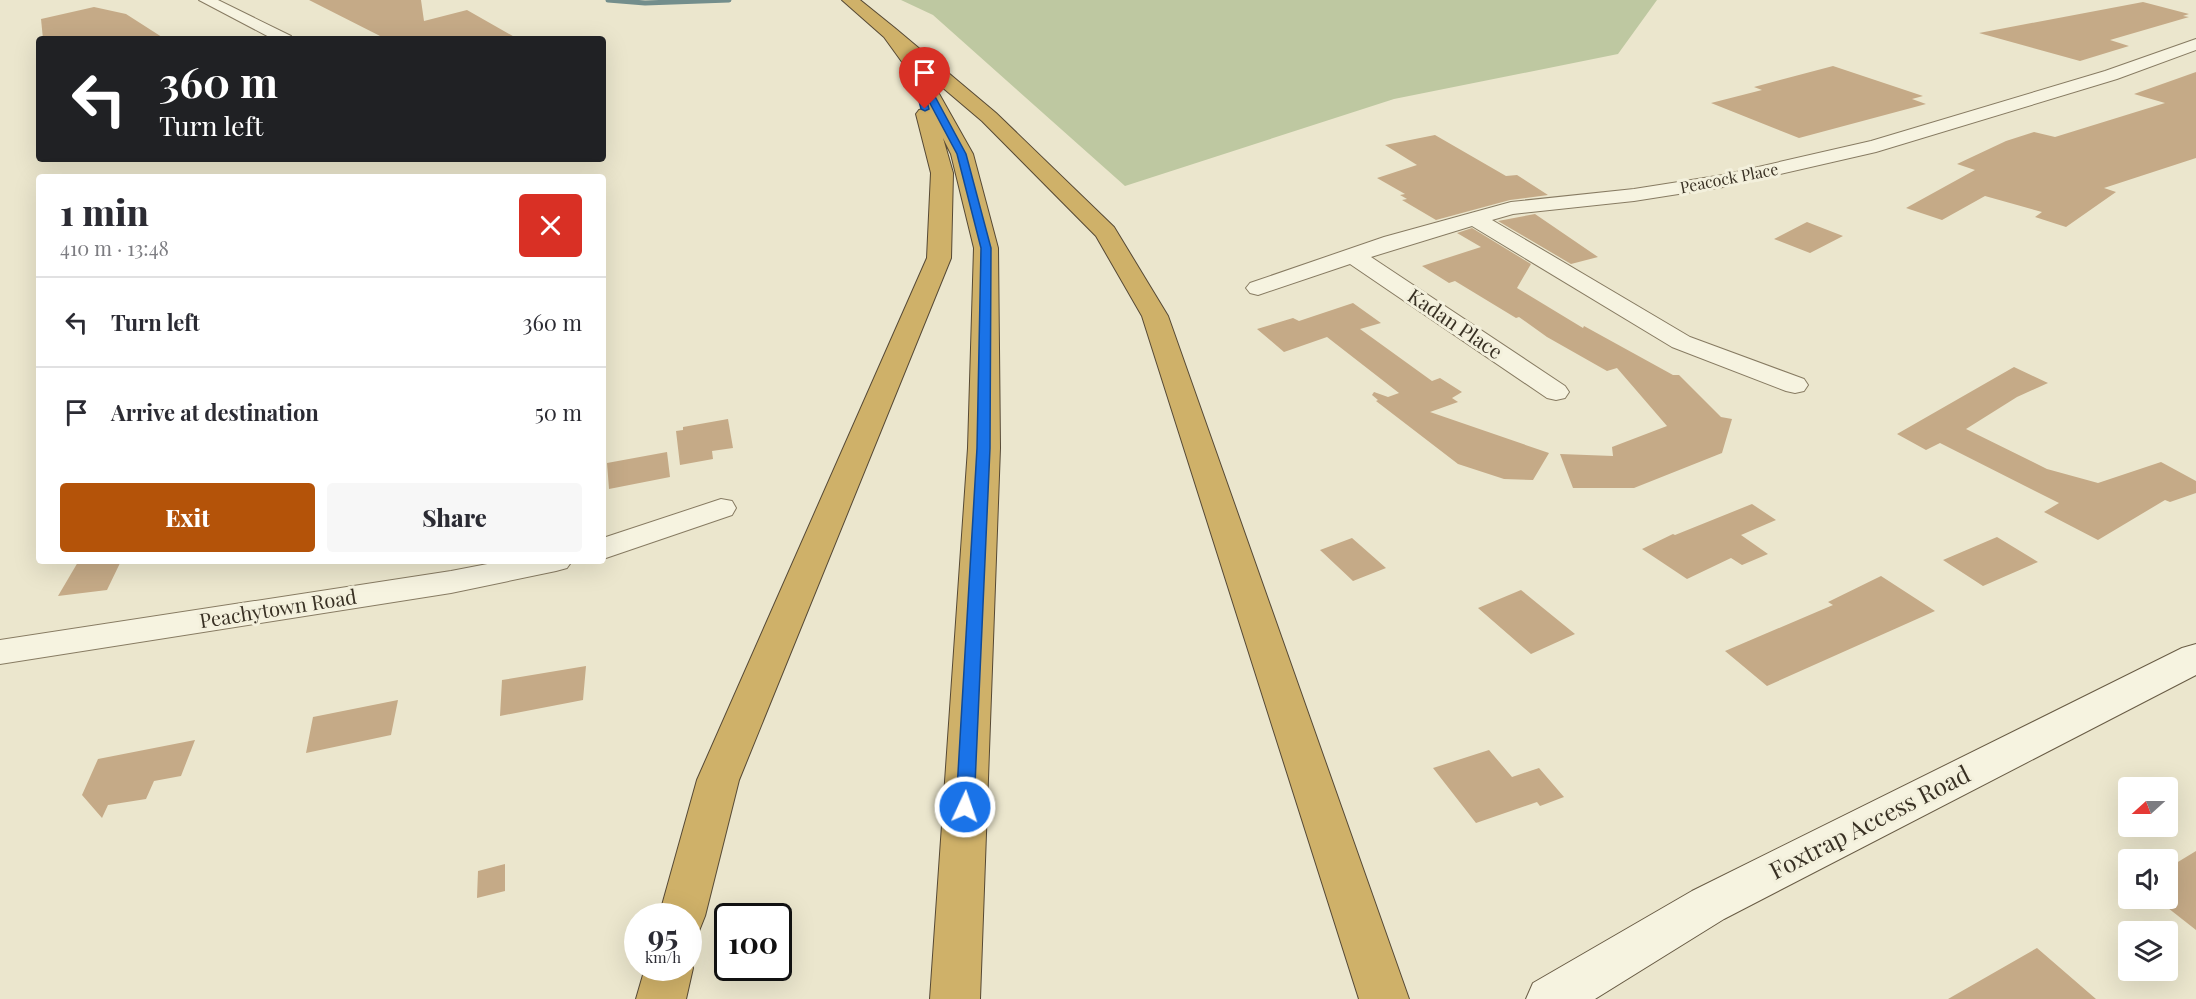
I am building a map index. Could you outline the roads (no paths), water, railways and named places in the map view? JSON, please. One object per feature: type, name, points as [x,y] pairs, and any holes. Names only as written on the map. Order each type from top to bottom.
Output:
[{"type":"highway","points":[[850,0],[989,117],[1106,232],[1155,316],[1384,999]]},
{"type":"highway","points":[[890,33],[914,65],[962,154],[986,248],[984,448],[955,999]]},
{"type":"highway","points":[[685,903],[718,780],[939,258],[942,173],[914,65]]},
{"type":"highway","points":[[661,999],[666,981]]},
{"type":"main road","name":"Foxtrap Access Road","points":[[1551,999],[1708,905],[2196,658]]},
{"type":"street","points":[[206,0],[279,36]]},
{"type":"street","name":"Peacock Place","points":[[1258,288],[1413,236],[1511,208],[1634,195],[1723,181],[1876,146],[2111,75],[2196,44]]},
{"type":"street","points":[[1475,219],[1681,342],[1795,385]]},
{"type":"street","name":"Kadan Place","points":[[1354,256],[1556,392]]},
{"type":"street","points":[[606,548],[721,508]]},
{"type":"street","name":"Peachytown Road","points":[[0,652],[451,582],[541,564]]},
{"type":"waterway","points":[[608,0],[645,3],[729,0]]}]
